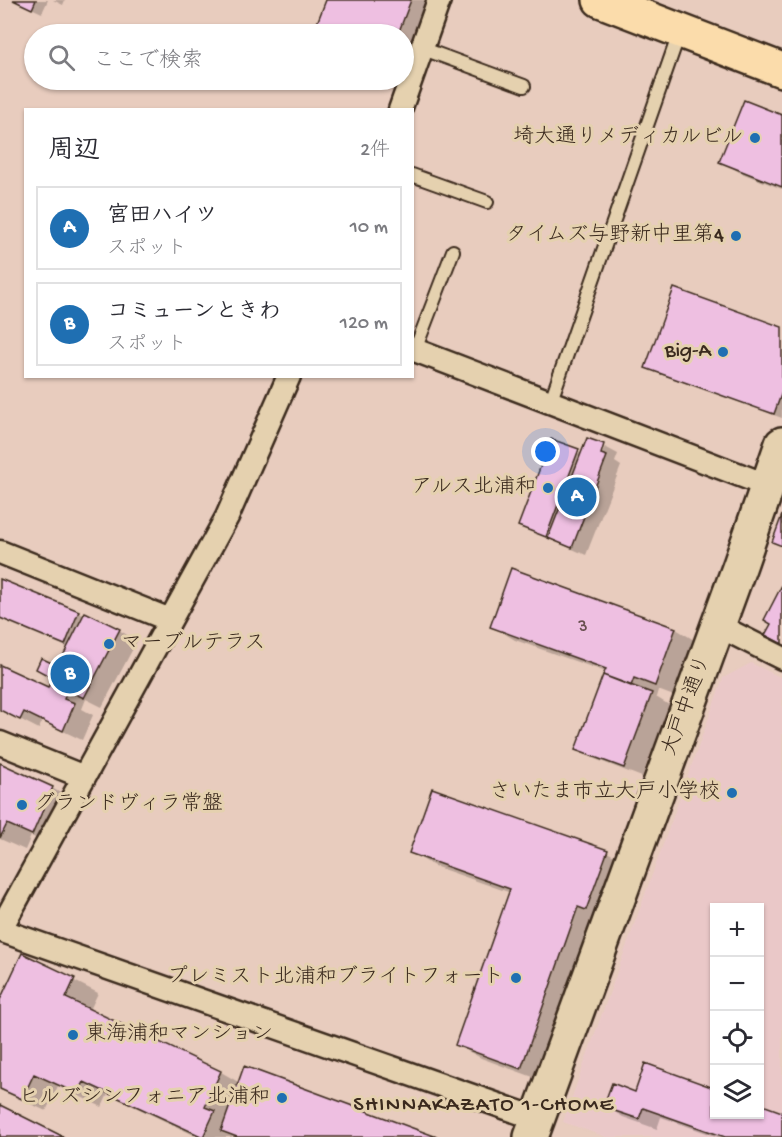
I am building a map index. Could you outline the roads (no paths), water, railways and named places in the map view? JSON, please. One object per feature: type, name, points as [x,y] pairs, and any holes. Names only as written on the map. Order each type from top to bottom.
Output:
[{"type":"highway","points":[[600,0],[782,70]]},
{"type":"street","points":[[414,69],[439,0]]},
{"type":"street","points":[[401,108],[407,90]]},
{"type":"street","points":[[414,350],[766,485]]},
{"type":"street","points":[[289,378],[227,517],[0,930],[534,1128]]},
{"type":"street","name":"大戸中通り","points":[[534,1128],[782,444]]},
{"type":"street","points":[[0,552],[170,620]]},
{"type":"street","points":[[717,625],[782,658]]},
{"type":"street","points":[[0,743],[84,777]]},
{"type":"lane","points":[[550,403],[680,31]]},
{"type":"lane","points":[[421,48],[524,86]]},
{"type":"lane","points":[[414,176],[487,202]]},
{"type":"lane","points":[[414,350],[453,251]]},
{"type":"place","name":"埼大通りメディカルビル","points":[[755,138]]},
{"type":"place","name":"タイムズ与野新中里第4","points":[[736,236]]},
{"type":"place","name":"Big-A","points":[[723,352]]},
{"type":"place","name":"アルス北浦和","points":[[548,488]]},
{"type":"place","name":"宮田ハイツ","points":[[577,497]]},
{"type":"place","name":"マーブルテラス","points":[[109,644]]},
{"type":"place","name":"コミューンときわ","points":[[70,674]]},
{"type":"place","name":"さいたま市立大戸小学校","points":[[732,793]]},
{"type":"place","name":"グランドヴィラ常盤","points":[[22,805]]},
{"type":"place","name":"プレミスト北浦和ブライトフォート","points":[[516,978]]},
{"type":"place","name":"東海浦和マンション","points":[[73,1035]]},
{"type":"place","name":"ヒルズシンフォニア北浦和","points":[[282,1098]]},
{"type":"district","name":"SHINNAKAZATO 1-CHOME","points":[[484,1106]]}]
